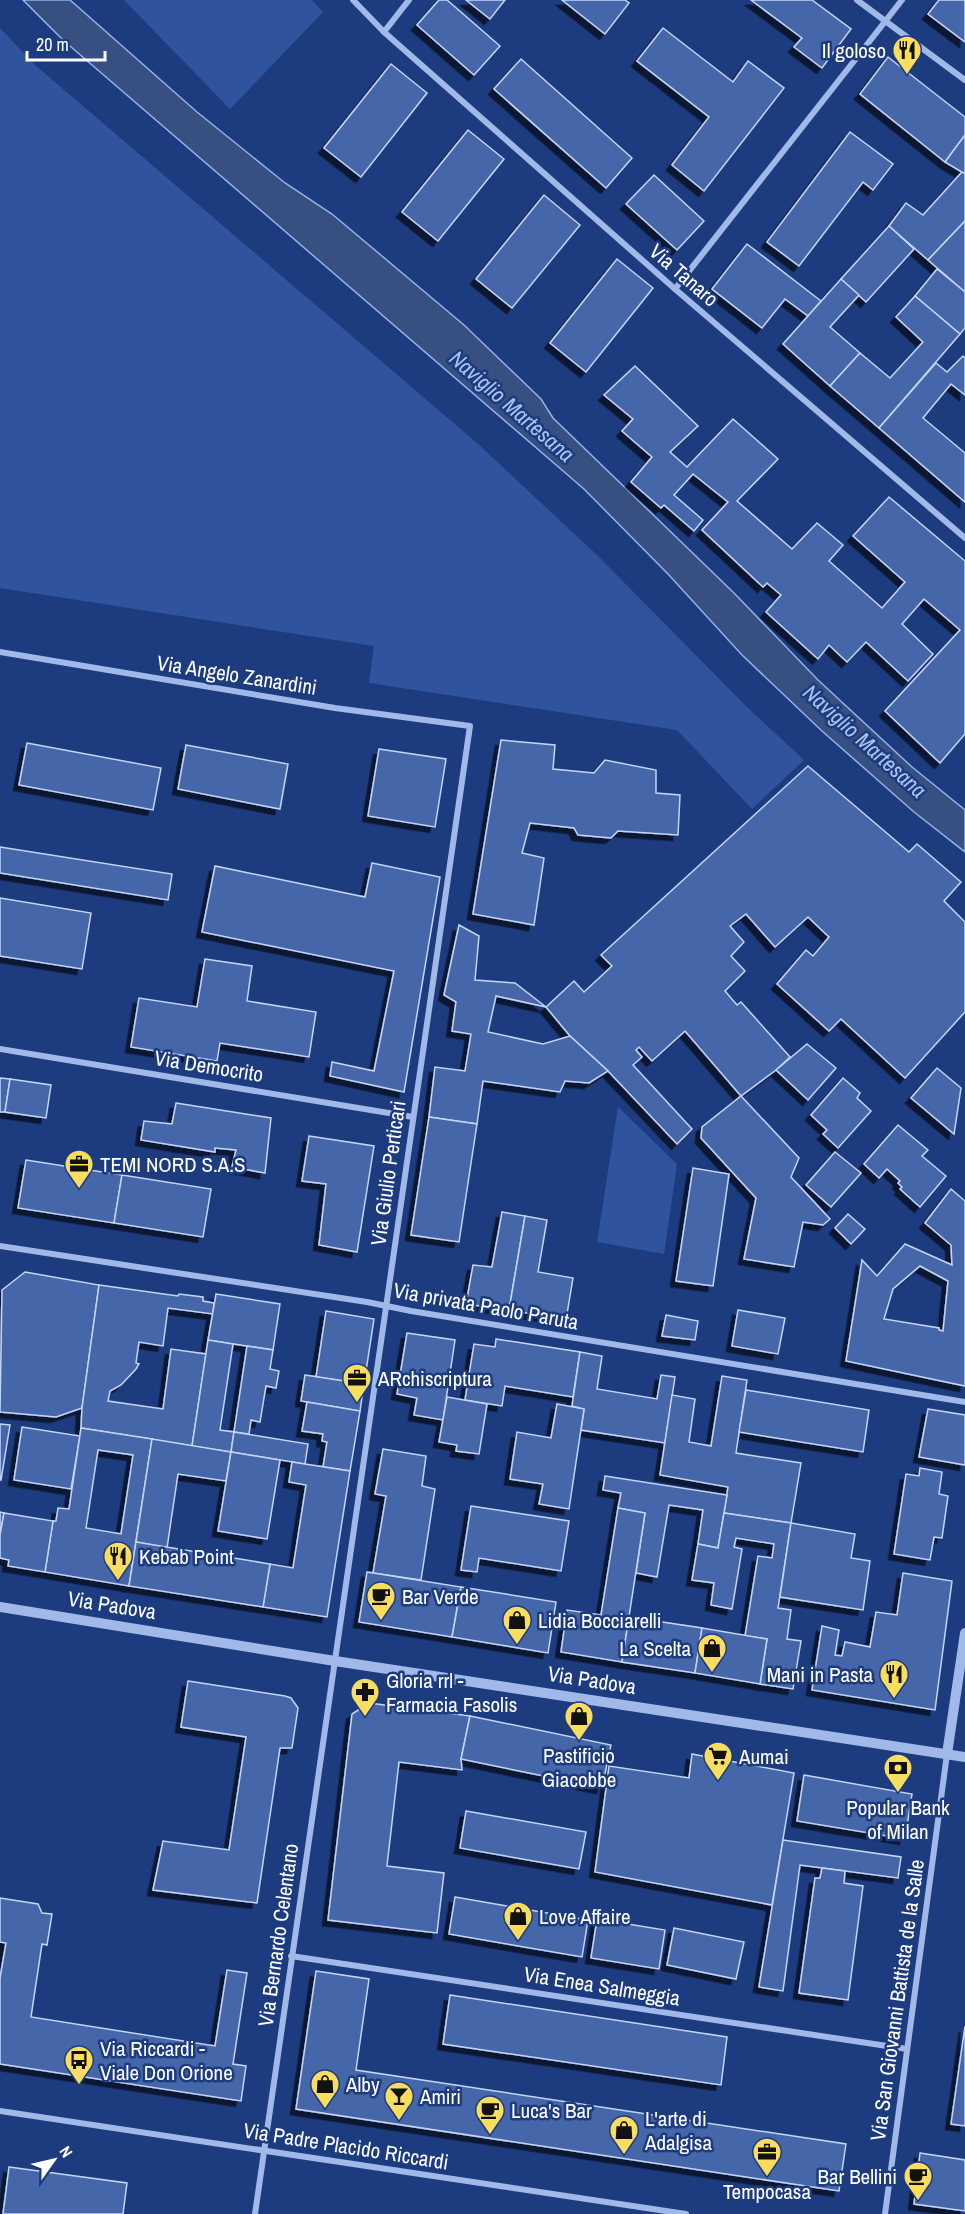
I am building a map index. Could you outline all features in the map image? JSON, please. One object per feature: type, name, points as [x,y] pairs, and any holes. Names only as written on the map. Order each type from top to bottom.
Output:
[{"type":"street","name":"Via Tanaro","points":[[353,0],[384,32],[675,289],[965,538]]},
{"type":"street","points":[[384,32],[409,0]]},
{"type":"street","points":[[857,0],[965,80]]},
{"type":"street","points":[[675,289],[902,0]]},
{"type":"street","name":"Via Angelo Zanardini","points":[[0,652],[335,708],[470,726]]},
{"type":"street","name":"Via Giulio Perticari","points":[[335,1661],[470,726]]},
{"type":"street","name":"Via Democrito","points":[[0,1048],[412,1117]]},
{"type":"street","name":"Via privata Paolo Paruta","points":[[0,1246],[386,1305],[965,1402]]},
{"type":"street","name":"Via Padova","points":[[0,1607],[335,1661],[965,1757]]},
{"type":"street","points":[[947,1754],[965,1634]]},
{"type":"street","name":"Via Bernardo Celentano","points":[[255,2214],[335,1661]]},
{"type":"street","name":"Via San Giovanni Battista de la Salle","points":[[885,2214],[947,1754]]},
{"type":"street","name":"Via Enea Salmeggia","points":[[291,1956],[907,2049]]},
{"type":"street","name":"Via Padre Placido Riccardi","points":[[0,2111],[686,2214]]},
{"type":"shaded area","points":[[124,0],[312,0],[323,12],[230,109]]},
{"type":"shaded area","points":[[0,28],[35,65],[478,444],[598,556],[746,706],[804,760],[752,809],[677,730],[369,683],[374,646],[0,588]]},
{"type":"shaded area","points":[[618,1107],[677,1164],[664,1254],[597,1242]]},
{"type":"water","name":"Naviglio Martesana","points":[[23,0],[70,0],[197,112],[285,183],[332,214],[464,325],[541,399],[553,418],[734,593],[818,680],[912,767],[965,810],[965,852],[914,812],[822,731],[742,655],[668,574],[584,489],[63,40]]},
{"type":"building","points":[[439,0],[447,0],[500,46],[474,75],[417,25]]},
{"type":"building","points":[[466,0],[505,0],[490,19]]},
{"type":"building","points":[[562,0],[625,0],[629,3],[605,34]]},
{"type":"building","points":[[751,0],[812,0],[851,29],[822,68],[794,47],[802,38]]},
{"type":"building","points":[[939,0],[965,0],[965,42],[928,14]]},
{"type":"building","points":[[663,28],[733,82],[748,61],[784,88],[704,191],[672,165],[709,117],[637,61]]},
{"type":"building","points":[[888,57],[965,117],[965,135],[945,162],[860,94]]},
{"type":"building","points":[[521,59],[632,158],[606,188],[494,89]]},
{"type":"building","points":[[391,64],[427,93],[361,177],[324,148]]},
{"type":"building","points":[[468,130],[504,159],[438,241],[402,212]]},
{"type":"building","points":[[850,132],[893,164],[873,190],[863,182],[799,266],[767,242]]},
{"type":"building","points":[[965,135],[965,174],[945,162]]},
{"type":"building","points":[[962,172],[965,174],[965,221],[928,260],[889,226],[906,203],[923,215]]},
{"type":"building","points":[[654,175],[704,221],[677,250],[626,204]]},
{"type":"building","points":[[544,195],[580,225],[512,308],[476,279]]},
{"type":"building","points":[[965,221],[965,292],[928,260]]},
{"type":"building","points":[[889,226],[914,249],[866,302],[841,279]]},
{"type":"building","points":[[747,244],[821,301],[808,316],[785,299],[762,328],[712,289]]},
{"type":"building","points":[[617,259],[653,288],[586,372],[550,343]]},
{"type":"building","points":[[937,269],[965,292],[965,328],[960,334],[915,296]]},
{"type":"building","points":[[841,279],[859,295],[830,327],[860,353],[830,386],[783,344]]},
{"type":"building","points":[[915,296],[960,334],[879,428],[830,386],[860,353],[890,378],[923,342],[896,317]]},
{"type":"building","points":[[963,356],[965,358],[965,395],[951,384],[923,418],[965,453],[965,502],[879,428],[936,363],[947,372]]},
{"type":"building","points":[[635,366],[698,426],[670,452],[687,467],[733,419],[778,459],[737,501],[792,549],[817,523],[843,545],[829,561],[882,608],[905,582],[853,536],[889,497],[965,561],[965,734],[940,763],[885,711],[960,630],[924,599],[902,624],[933,654],[908,681],[866,642],[847,662],[829,645],[818,659],[766,612],[781,595],[767,583],[763,587],[702,530],[728,502],[693,474],[674,495],[703,520],[694,531],[664,505],[661,508],[631,482],[652,457],[622,431],[633,419],[604,395]]},
{"type":"building","points":[[501,740],[555,745],[553,769],[594,773],[605,760],[656,770],[656,793],[680,795],[678,835],[618,831],[611,838],[578,835],[574,828],[530,823],[522,853],[544,858],[534,925],[473,914]]},
{"type":"building","points":[[27,743],[161,768],[153,810],[19,785]]},
{"type":"building","points":[[186,745],[288,764],[280,809],[178,789]]},
{"type":"building","points":[[379,749],[446,759],[435,827],[368,816]]},
{"type":"building","points":[[808,766],[909,852],[917,844],[961,882],[944,901],[965,922],[965,1012],[905,1078],[841,1019],[829,1031],[777,984],[806,950],[813,956],[829,937],[808,917],[775,947],[746,914],[730,926],[744,942],[731,956],[745,971],[725,991],[737,1005],[741,1002],[790,1057],[741,1096],[685,1031],[652,1061],[639,1047],[636,1050],[642,1057],[633,1065],[692,1129],[677,1144],[608,1071],[570,1036],[546,1007],[574,981],[584,992],[612,966],[601,955]]},
{"type":"building","points":[[0,847],[172,874],[168,900],[0,873]]},
{"type":"building","points":[[372,863],[440,877],[404,1092],[330,1076],[332,1062],[374,1071],[394,971],[202,932],[215,866],[365,897]]},
{"type":"building","points":[[0,898],[91,913],[82,969],[0,956]]},
{"type":"building","points":[[459,925],[479,936],[475,980],[515,983],[546,1007],[496,996],[488,1032],[543,1044],[570,1036],[608,1071],[589,1083],[565,1081],[560,1092],[483,1081],[477,1124],[429,1117],[435,1067],[465,1071],[471,1034],[452,1031],[456,1002],[444,995]]},
{"type":"building","points":[[205,959],[252,966],[247,1001],[316,1012],[309,1057],[220,1043],[217,1061],[131,1047],[139,998],[197,1007]]},
{"type":"building","points":[[807,1044],[836,1068],[808,1100],[776,1070]]},
{"type":"building","points":[[937,1068],[961,1088],[954,1134],[911,1098]]},
{"type":"building","points":[[0,1078],[10,1079],[5,1112],[0,1112]]},
{"type":"building","points":[[843,1078],[860,1093],[857,1098],[871,1111],[838,1148],[823,1134],[827,1130],[811,1115]]},
{"type":"building","points":[[10,1079],[51,1085],[46,1118],[5,1112]]},
{"type":"building","points":[[741,1096],[799,1158],[791,1177],[830,1219],[823,1225],[803,1222],[794,1267],[744,1259],[756,1198],[701,1138],[702,1127]]},
{"type":"building","points":[[176,1103],[271,1118],[265,1173],[232,1167],[236,1150],[215,1148],[215,1152],[141,1140],[144,1121],[172,1124]]},
{"type":"building","points":[[429,1117],[477,1124],[459,1242],[411,1235]]},
{"type":"building","points":[[898,1125],[928,1150],[922,1156],[946,1176],[920,1207],[900,1189],[902,1187],[898,1183],[900,1181],[887,1169],[879,1178],[864,1164]]},
{"type":"building","points":[[309,1136],[374,1146],[357,1252],[319,1245],[326,1184],[302,1181]]},
{"type":"building","points":[[835,1152],[861,1173],[831,1207],[806,1185]]},
{"type":"building","points":[[26,1160],[122,1175],[114,1223],[18,1208]]},
{"type":"building","points":[[693,1168],[729,1174],[713,1286],[676,1281]]},
{"type":"building","points":[[122,1175],[211,1189],[203,1237],[114,1223]]},
{"type":"building","points":[[951,1189],[965,1201],[965,1386],[846,1361],[862,1260],[877,1276],[905,1244],[952,1265],[951,1245],[925,1223]],"holes":[[[920,1266],[948,1281],[943,1331],[939,1328],[884,1319],[893,1289]]]},
{"type":"building","points":[[502,1212],[525,1216],[509,1310],[466,1304],[473,1265],[492,1267]]},
{"type":"building","points":[[848,1214],[865,1229],[851,1244],[835,1228]]},
{"type":"building","points":[[525,1216],[547,1220],[538,1272],[573,1278],[566,1320],[509,1310]]},
{"type":"building","points":[[25,1272],[99,1285],[82,1408],[56,1417],[0,1412],[2,1290]]},
{"type":"building","points":[[99,1285],[178,1296],[179,1294],[203,1297],[203,1301],[214,1303],[213,1314],[168,1308],[163,1346],[139,1342],[136,1363],[139,1364],[121,1385],[110,1391],[108,1401],[163,1409],[171,1349],[206,1354],[192,1446],[81,1428]]},
{"type":"building","points":[[216,1294],[280,1304],[273,1350],[208,1340]]},
{"type":"building","points":[[738,1310],[785,1318],[778,1354],[732,1346]]},
{"type":"building","points":[[326,1311],[374,1319],[364,1384],[316,1377]]},
{"type":"building","points":[[666,1315],[698,1321],[695,1340],[662,1336]]},
{"type":"building","points":[[407,1333],[455,1340],[443,1420],[414,1415],[417,1398],[397,1394]]},
{"type":"building","points":[[496,1339],[580,1352],[573,1397],[505,1386],[502,1406],[465,1400],[474,1344],[495,1347]]},
{"type":"building","points":[[208,1340],[233,1344],[220,1430],[234,1432],[231,1452],[192,1446]]},
{"type":"building","points":[[247,1346],[273,1350],[270,1369],[279,1371],[276,1388],[266,1386],[260,1422],[251,1420],[249,1434],[234,1432]]},
{"type":"building","points":[[580,1352],[602,1356],[597,1389],[657,1399],[661,1375],[675,1377],[665,1443],[581,1430],[584,1409],[572,1406]]},
{"type":"building","points":[[305,1375],[364,1384],[360,1411],[301,1401]]},
{"type":"building","points":[[722,1376],[747,1380],[736,1453],[801,1463],[791,1523],[724,1513],[728,1487],[660,1475],[672,1395],[695,1399],[689,1442],[711,1446]]},
{"type":"building","points":[[746,1390],[869,1410],[863,1452],[739,1432]]},
{"type":"building","points":[[447,1397],[487,1404],[479,1454],[456,1451],[457,1445],[439,1442]]},
{"type":"building","points":[[307,1402],[360,1411],[350,1471],[323,1467],[327,1442],[322,1441],[323,1434],[302,1431]]},
{"type":"building","points":[[557,1404],[584,1409],[569,1509],[539,1504],[543,1484],[510,1479],[517,1432],[551,1438]]},
{"type":"building","points":[[928,1409],[965,1415],[965,1465],[919,1457]]},
{"type":"building","points":[[0,1424],[10,1425],[1,1480],[0,1480]]},
{"type":"building","points":[[22,1427],[80,1436],[71,1489],[14,1480]]},
{"type":"building","points":[[81,1428],[152,1439],[129,1586],[45,1572],[53,1521],[56,1521],[58,1508],[69,1509]],"holes":[[[98,1450],[133,1455],[121,1534],[86,1528]]]},
{"type":"building","points":[[234,1432],[308,1444],[305,1464],[231,1452]]},
{"type":"building","points":[[152,1439],[231,1452],[226,1481],[178,1474],[167,1548],[136,1542]]},
{"type":"building","points":[[383,1449],[426,1456],[422,1486],[435,1489],[421,1580],[373,1573],[386,1496],[375,1494]]},
{"type":"building","points":[[231,1452],[280,1460],[267,1539],[218,1531]]},
{"type":"building","points":[[292,1462],[350,1471],[327,1617],[263,1607],[270,1564],[293,1568],[306,1485],[289,1482]]},
{"type":"building","points":[[920,1468],[942,1472],[939,1494],[948,1496],[942,1538],[934,1537],[930,1560],[894,1554],[906,1474],[919,1476]]},
{"type":"building","points":[[605,1476],[727,1495],[718,1548],[698,1544],[703,1510],[669,1505],[657,1577],[636,1573],[645,1513],[618,1508],[621,1493],[603,1490]]},
{"type":"building","points":[[471,1506],[569,1521],[561,1571],[479,1558],[477,1572],[461,1570]]},
{"type":"building","points":[[618,1508],[645,1513],[622,1662],[561,1652],[567,1610],[601,1615]]},
{"type":"building","points":[[0,1512],[4,1513],[0,1535]]},
{"type":"building","points":[[4,1513],[53,1521],[45,1572],[8,1566],[9,1560],[0,1558],[0,1535]]},
{"type":"building","points":[[724,1513],[791,1523],[778,1608],[791,1610],[787,1639],[801,1641],[793,1689],[760,1684],[767,1639],[745,1636],[758,1556],[772,1558],[774,1544],[736,1538],[734,1547],[742,1549],[732,1609],[711,1605],[714,1583],[692,1580],[698,1544],[718,1548]]},
{"type":"building","points":[[791,1523],[855,1534],[851,1558],[870,1561],[863,1610],[780,1597]]},
{"type":"building","points":[[136,1542],[270,1564],[263,1607],[129,1586]]},
{"type":"building","points":[[367,1572],[461,1587],[452,1637],[359,1622]]},
{"type":"building","points":[[903,1573],[952,1581],[935,1710],[812,1690],[822,1626],[839,1630],[835,1655],[842,1656],[845,1642],[870,1647],[876,1612],[897,1615]]},
{"type":"building","points":[[461,1587],[556,1602],[548,1653],[452,1637]]},
{"type":"building","points":[[629,1617],[702,1628],[695,1673],[622,1662]]},
{"type":"building","points":[[702,1628],[767,1639],[760,1684],[695,1673]]},
{"type":"building","points":[[188,1681],[285,1696],[291,1698],[298,1708],[292,1748],[280,1748],[257,1903],[153,1890],[163,1841],[229,1850],[246,1737],[181,1727]]},
{"type":"building","points":[[369,1703],[470,1716],[461,1759],[462,1770],[399,1762],[387,1866],[444,1873],[437,1933],[328,1920],[352,1714]]},
{"type":"building","points":[[470,1716],[611,1745],[602,1788],[461,1759]]},
{"type":"building","points":[[692,1754],[794,1773],[772,1905],[595,1872],[609,1766],[689,1778]]},
{"type":"building","points":[[804,1775],[912,1794],[905,1839],[797,1821]]},
{"type":"building","points":[[466,1811],[586,1832],[579,1869],[460,1848]]},
{"type":"building","points":[[783,1840],[901,1857],[898,1878],[800,1865],[783,1991],[759,1987]]},
{"type":"building","points":[[822,1868],[845,1871],[844,1883],[863,1886],[848,2000],[799,1993],[815,1878],[820,1878]]},
{"type":"building","points":[[455,1897],[588,1920],[582,1957],[449,1934]]},
{"type":"building","points":[[0,1898],[38,1904],[42,1913],[52,1914],[47,1945],[42,1944],[31,2017],[215,2046],[227,1970],[247,1973],[233,2064],[246,2066],[241,2101],[0,2064],[0,1978],[6,1943],[0,1942]]},
{"type":"building","points":[[597,1919],[665,1930],[659,1969],[591,1958]]},
{"type":"building","points":[[674,1928],[744,1942],[736,1979],[667,1965]]},
{"type":"building","points":[[316,1971],[369,1979],[356,2070],[846,2144],[839,2191],[296,2109]]},
{"type":"building","points":[[450,1995],[727,2037],[721,2085],[443,2044]]},
{"type":"building","points":[[965,2026],[965,2126],[951,2124]]},
{"type":"building","points":[[920,2153],[965,2160],[965,2211],[914,2204]]},
{"type":"building","points":[[9,2167],[127,2183],[123,2214],[3,2214]]},
{"type":"place","name":"Il goloso","points":[[907,76]]},
{"type":"place","name":"TEMI NORD S.A.S","points":[[79,1190]]},
{"type":"place","name":"ARchiscriptura","points":[[357,1404]]},
{"type":"place","name":"Kebab Point","points":[[118,1582]]},
{"type":"place","name":"Bar Verde","points":[[381,1622]]},
{"type":"place","name":"Lidia Bocciarelli","points":[[517,1646]]},
{"type":"place","name":"La Scelta","points":[[712,1674]]},
{"type":"place","name":"Mani in Pasta","points":[[894,1700]]},
{"type":"place","name":"Gloria rrl - Farmacia Fasolis","points":[[365,1718]]},
{"type":"place","name":"Pastificio Giacobbe","points":[[579,1742]]},
{"type":"place","name":"Aumai","points":[[718,1782]]},
{"type":"place","name":"Popular Bank of Milan","points":[[898,1794]]},
{"type":"place","name":"Love Affaire","points":[[518,1942]]},
{"type":"place","name":"Via Riccardi - Viale Don Orione","points":[[79,2086]]},
{"type":"place","name":"Alby","points":[[325,2110]]},
{"type":"place","name":"Amiri","points":[[399,2122]]},
{"type":"place","name":"Luca's Bar","points":[[490,2136]]},
{"type":"place","name":"L'arte di Adalgisa","points":[[624,2156]]},
{"type":"place","name":"Tempocasa","points":[[767,2178]]},
{"type":"place","name":"Bar Bellini","points":[[918,2202]]}]
